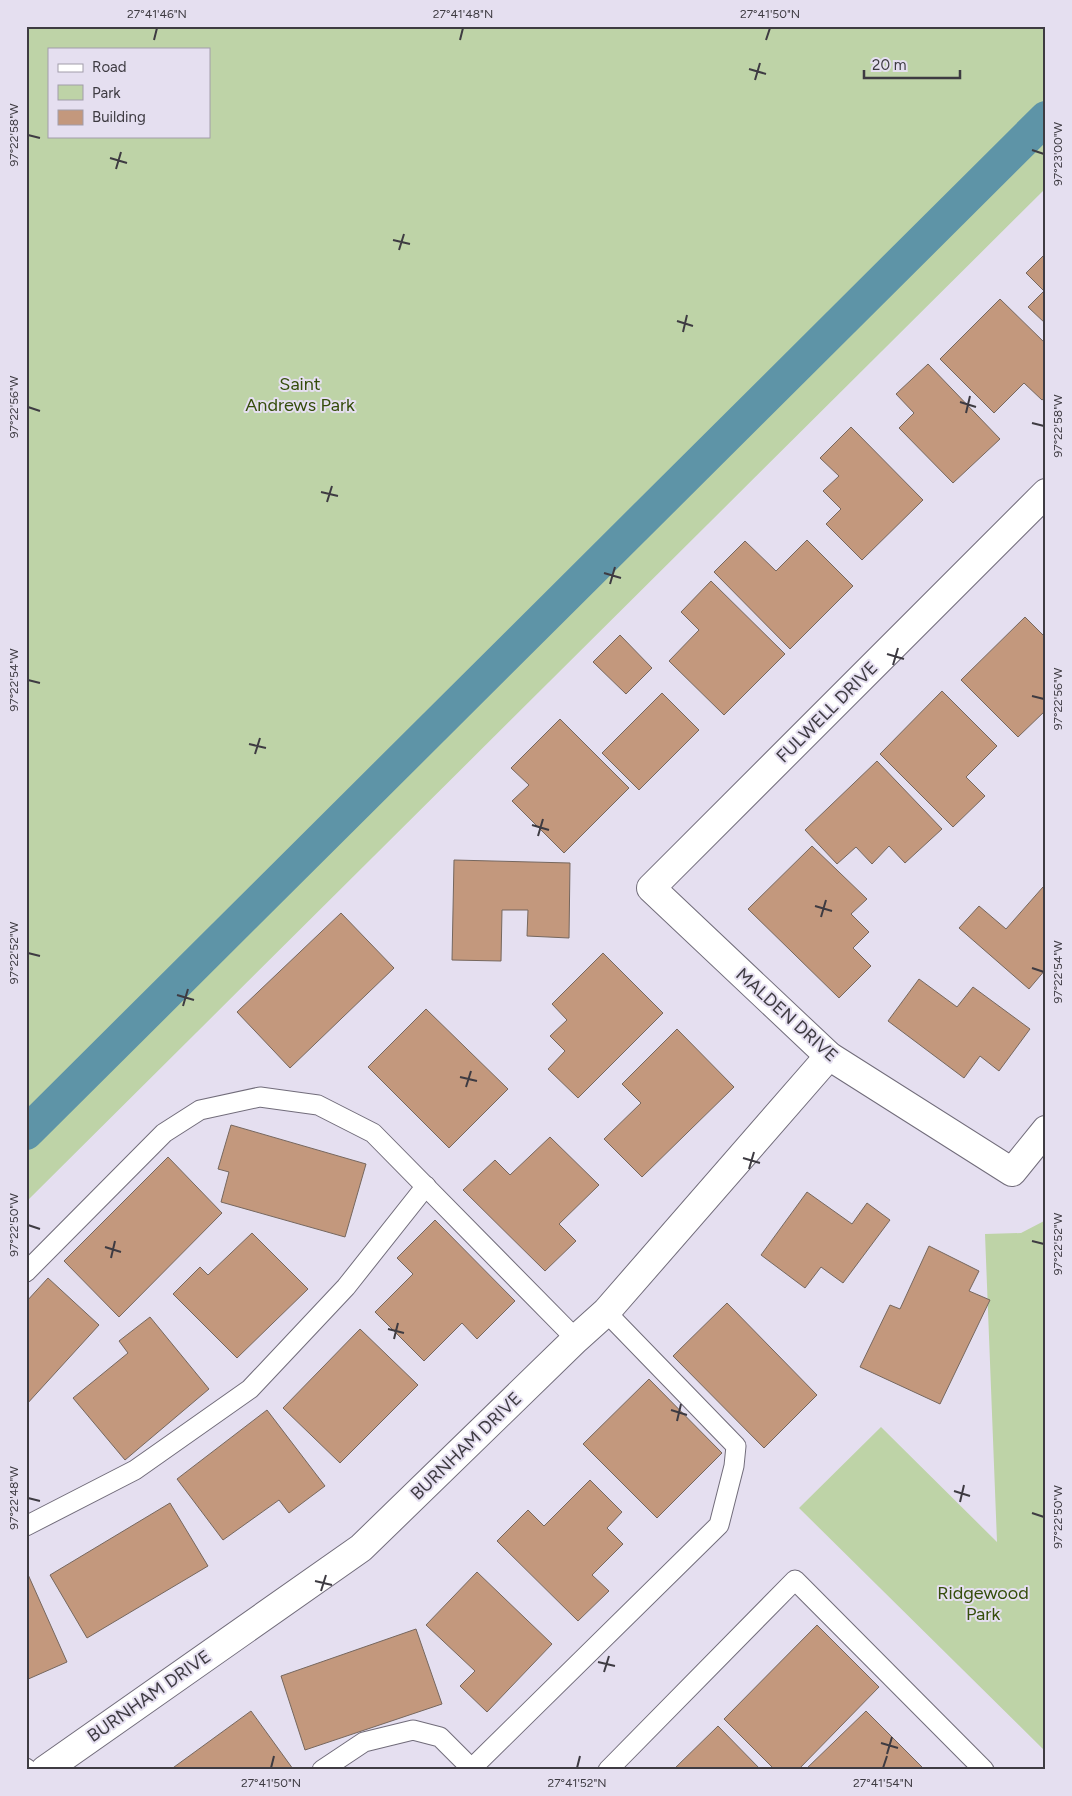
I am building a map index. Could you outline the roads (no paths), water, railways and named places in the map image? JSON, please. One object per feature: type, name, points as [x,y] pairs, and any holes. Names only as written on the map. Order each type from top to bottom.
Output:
[{"type":"street","name":"FULWELL DRIVE","points":[[651,888],[1046,493]]},
{"type":"street","name":"MALDEN DRIVE","points":[[651,888],[829,1056],[1012,1172],[1046,1130]]},
{"type":"street","name":"BURNHAM DRIVE","points":[[54,1767],[361,1548],[606,1312],[829,1056]]},
{"type":"lane","points":[[26,1272],[164,1133],[200,1110],[260,1097],[318,1105],[373,1133],[576,1339]]},
{"type":"lane","points":[[26,1526],[135,1470],[250,1389],[346,1287],[426,1186]]},
{"type":"lane","points":[[322,1770],[364,1742],[413,1730],[440,1737],[471,1769],[719,1525],[734,1466],[736,1446],[606,1312]]},
{"type":"lane","points":[[608,1770],[795,1580],[984,1770]]},
{"type":"waterway","points":[[26,1133],[1046,118]]},
{"type":"park label","name":"Saint Andrews Park","points":[[300,394]]},
{"type":"park label","name":"Ridgewood Park","points":[[983,1604]]}]
